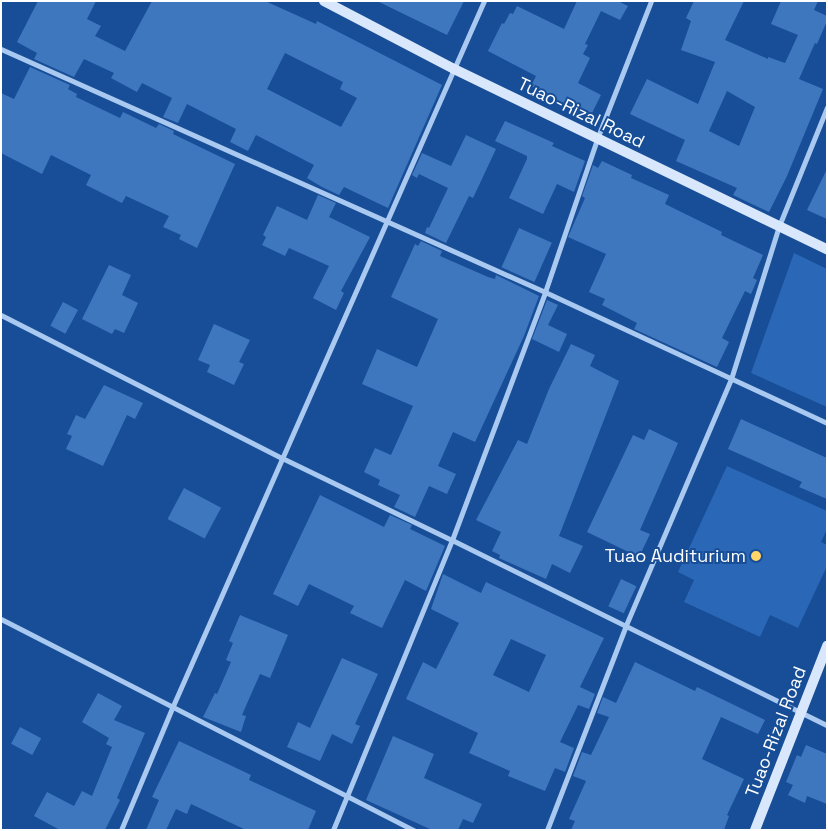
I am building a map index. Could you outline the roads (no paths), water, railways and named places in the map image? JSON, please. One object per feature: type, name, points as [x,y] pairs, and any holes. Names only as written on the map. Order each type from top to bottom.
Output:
[{"type":"main road","name":"Tuao-Rizal Road","points":[[324,1],[454,69],[827,249]]},
{"type":"main road","name":"Tuao-Rizal Road","points":[[755,830],[827,646]]},
{"type":"street","points":[[121,830],[172,708],[484,1]]},
{"type":"street","points":[[333,830],[452,540],[545,292],[597,139],[651,1]]},
{"type":"street","points":[[1,49],[545,292],[827,423]]},
{"type":"street","points":[[547,830],[626,625],[730,379],[779,226],[827,107]]},
{"type":"street","points":[[1,315],[282,458],[827,725]]},
{"type":"street","points":[[1,619],[414,830]]},
{"type":"place","name":"Tuao Auditurium","points":[[756,556]]}]
